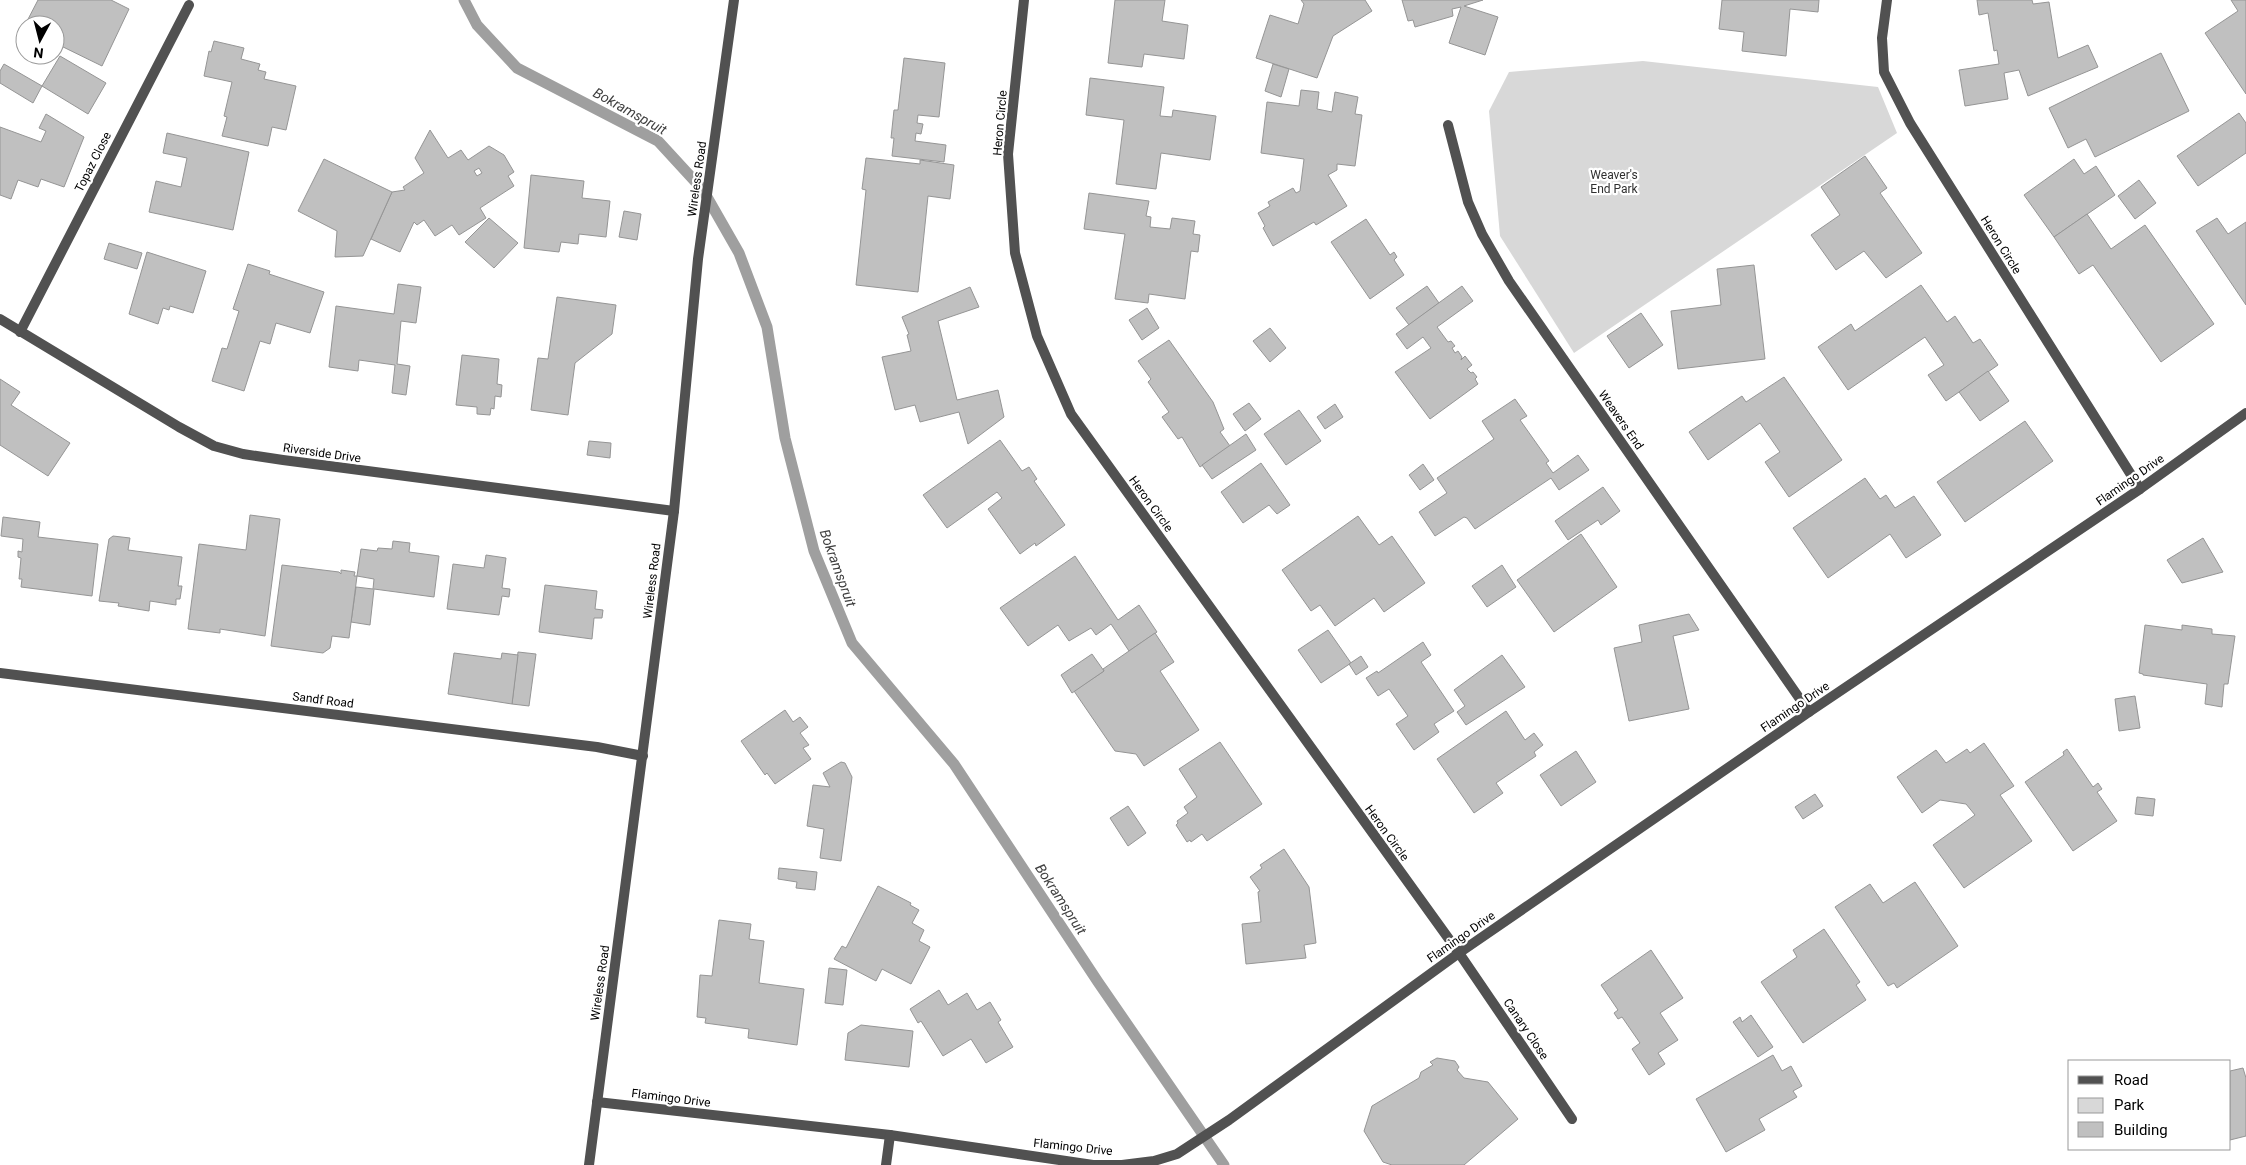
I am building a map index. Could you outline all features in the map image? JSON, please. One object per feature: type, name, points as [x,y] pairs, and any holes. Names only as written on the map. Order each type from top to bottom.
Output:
[{"type":"street","name":"Wireless Road","points":[[589,1165],[674,512],[697,264],[734,0]]},
{"type":"street","name":"Heron Circle","points":[[1024,0],[1008,154],[1015,253],[1037,336],[1071,414],[1459,953]]},
{"type":"street","name":"Heron Circle","points":[[1887,0],[1882,38],[1884,72],[1910,123],[2140,489]]},
{"type":"street","name":"Topaz Close","points":[[20,332],[189,4]]},
{"type":"street","name":"Weavers End","points":[[1448,125],[1468,202],[1482,234],[1509,281],[1809,712]]},
{"type":"street","name":"Riverside Drive","points":[[0,320],[214,446],[243,454],[283,460],[674,512]]},
{"type":"street","name":"Flamingo Drive","points":[[597,1102],[890,1135],[1093,1165],[1122,1165],[1154,1161],[1176,1154],[1230,1120],[1459,953],[1809,712],[2140,489],[2246,413]]},
{"type":"street","name":"Sandf Road","points":[[0,673],[597,747],[642,756]]},
{"type":"street","name":"Canary Close","points":[[1459,953],[1572,1119]]},
{"type":"street","points":[[886,1165],[890,1135]]},
{"type":"green space","name":"Weaver's End Park","points":[[1643,61],[1878,87],[1897,133],[1574,353],[1500,236],[1489,111],[1509,72]]},
{"type":"building","points":[[38,0],[111,0],[129,9],[102,66],[65,48],[65,15],[30,15]]},
{"type":"building","points":[[1115,0],[1165,0],[1162,21],[1188,25],[1184,59],[1144,54],[1142,67],[1108,63]]},
{"type":"building","points":[[1301,0],[1365,0],[1372,11],[1333,36],[1317,78],[1256,58],[1270,15],[1298,24],[1304,4]]},
{"type":"building","points":[[1402,0],[1483,0],[1464,6],[1498,17],[1485,55],[1449,43],[1461,7],[1452,9],[1453,16],[1415,27],[1413,20],[1408,21]]},
{"type":"building","points":[[1722,0],[1819,0],[1818,12],[1790,9],[1786,56],[1742,51],[1744,32],[1719,29]]},
{"type":"building","points":[[1977,0],[2032,0],[2033,4],[2049,2],[2058,58],[2088,45],[2098,67],[2028,96],[2019,70],[2004,73],[2008,99],[1965,106],[1959,70],[1999,64],[1997,50],[1994,51],[1988,13],[1979,15]]},
{"type":"building","points":[[2231,0],[2246,0],[2246,94],[2205,33],[2238,11]]},
{"type":"building","points":[[214,41],[244,48],[241,59],[260,64],[258,70],[266,72],[264,79],[296,86],[286,130],[272,127],[268,146],[222,136],[227,117],[224,116],[232,82],[204,76],[209,51],[211,52]]},
{"type":"building","points":[[2161,53],[2189,111],[2095,157],[2086,139],[2068,148],[2049,108]]},
{"type":"building","points":[[904,58],[945,63],[939,117],[918,115],[917,123],[923,124],[921,134],[916,133],[915,141],[946,145],[944,162],[892,156],[894,138],[891,138],[894,110],[898,110]]},
{"type":"building","points":[[65,59],[106,83],[88,114],[42,86],[55,65],[65,65]]},
{"type":"building","points":[[4,64],[42,86],[33,103],[0,83],[0,71]]},
{"type":"building","points":[[1273,64],[1289,69],[1281,97],[1265,91]]},
{"type":"building","points":[[1090,78],[1164,87],[1160,116],[1172,117],[1173,110],[1216,116],[1210,160],[1161,153],[1156,189],[1116,184],[1124,120],[1086,115]]},
{"type":"building","points":[[1301,90],[1319,92],[1317,109],[1332,112],[1335,92],[1358,97],[1355,114],[1362,115],[1355,166],[1337,164],[1337,170],[1328,175],[1347,206],[1316,225],[1314,222],[1273,246],[1263,228],[1265,226],[1258,213],[1270,206],[1268,202],[1293,188],[1296,193],[1300,191],[1304,159],[1261,153],[1267,102],[1299,106]]},
{"type":"building","points":[[2239,113],[2246,123],[2246,153],[2198,186],[2177,156]]},
{"type":"building","points":[[46,114],[84,137],[64,187],[41,179],[38,187],[18,180],[11,199],[0,195],[0,127],[41,142],[46,131],[39,128]]},
{"type":"building","points":[[430,130],[448,158],[461,150],[468,160],[489,146],[504,155],[514,172],[508,176],[514,186],[480,208],[486,218],[459,235],[452,225],[435,236],[424,220],[417,225],[414,222],[400,252],[371,239],[392,192],[405,190],[403,187],[424,173],[415,158]],"holes":[[[479,168],[482,173],[477,176],[474,171]]]},
{"type":"building","points":[[167,133],[249,152],[233,230],[149,212],[156,181],[181,187],[187,158],[163,153]]},
{"type":"building","points":[[1865,156],[1887,188],[1880,193],[1922,253],[1886,278],[1864,251],[1836,270],[1811,235],[1840,215],[1821,187]]},
{"type":"building","points":[[866,158],[920,164],[920,160],[954,165],[950,199],[928,196],[918,292],[856,285],[866,190],[862,189]]},
{"type":"building","points":[[324,159],[392,192],[363,256],[335,257],[337,231],[298,211]]},
{"type":"building","points":[[2074,159],[2084,174],[2096,166],[2115,195],[2054,237],[2024,195]]},
{"type":"building","points":[[531,175],[584,181],[582,198],[610,201],[606,237],[579,234],[578,244],[561,242],[559,252],[524,248]]},
{"type":"building","points":[[2139,180],[2156,203],[2135,219],[2118,196]]},
{"type":"building","points":[[1089,193],[1149,201],[1146,216],[1151,217],[1150,227],[1170,229],[1172,218],[1195,221],[1193,234],[1200,235],[1198,252],[1191,251],[1185,299],[1149,294],[1148,303],[1115,299],[1125,234],[1084,229]]},
{"type":"building","points":[[624,211],[641,214],[637,240],[619,237]]},
{"type":"building","points":[[2087,214],[2111,249],[2145,225],[2214,324],[2161,362],[2093,265],[2079,274],[2054,237]]},
{"type":"building","points":[[489,218],[518,243],[494,268],[465,242]]},
{"type":"building","points":[[2217,218],[2228,234],[2246,222],[2246,305],[2196,231]]},
{"type":"building","points":[[1366,219],[1390,255],[1394,252],[1397,257],[1394,260],[1404,275],[1370,299],[1331,242]]},
{"type":"building","points":[[109,243],[142,253],[137,269],[104,259]]},
{"type":"building","points":[[147,252],[206,271],[193,313],[170,306],[169,310],[163,308],[158,324],[129,314]]},
{"type":"building","points":[[248,264],[270,271],[269,274],[324,292],[310,333],[276,323],[270,344],[260,341],[244,391],[212,381],[222,348],[227,349],[239,311],[233,309]]},
{"type":"building","points":[[1754,265],[1765,359],[1678,369],[1671,311],[1721,305],[1717,269]]},
{"type":"building","points":[[398,284],[421,287],[416,323],[401,321],[397,364],[410,366],[406,395],[392,393],[395,365],[359,360],[358,371],[329,367],[336,306],[394,314]]},
{"type":"building","points":[[1921,285],[1947,322],[1955,316],[1973,343],[1980,339],[1998,365],[1946,401],[1928,375],[1944,365],[1925,337],[1848,390],[1818,347],[1851,324],[1855,331]]},
{"type":"building","points":[[1427,286],[1439,303],[1409,325],[1396,308]]},
{"type":"building","points":[[1462,286],[1473,301],[1437,327],[1448,342],[1451,341],[1455,346],[1452,348],[1455,353],[1458,351],[1462,357],[1461,360],[1465,356],[1472,365],[1467,369],[1477,377],[1475,379],[1478,384],[1430,419],[1395,372],[1431,348],[1423,337],[1407,349],[1396,334]]},
{"type":"building","points":[[970,287],[979,307],[938,321],[957,400],[998,390],[1004,417],[968,444],[959,412],[920,422],[915,405],[895,410],[882,357],[911,351],[907,335],[909,334],[902,317]]},
{"type":"building","points":[[557,297],[616,305],[612,334],[575,363],[568,415],[531,410],[538,358],[548,359]]},
{"type":"building","points":[[1147,308],[1159,328],[1142,340],[1129,320]]},
{"type":"building","points":[[1641,313],[1663,345],[1629,368],[1607,336]]},
{"type":"building","points":[[1270,328],[1286,348],[1270,362],[1253,341]]},
{"type":"building","points":[[1169,340],[1213,402],[1224,429],[1220,432],[1230,446],[1200,467],[1182,437],[1178,439],[1162,417],[1169,412],[1148,382],[1151,379],[1138,361]]},
{"type":"building","points":[[462,355],[499,359],[497,384],[502,385],[501,397],[495,396],[494,409],[491,408],[490,415],[477,414],[477,407],[456,405]]},
{"type":"building","points":[[1988,371],[2009,401],[1980,421],[1959,392]]},
{"type":"building","points":[[1784,377],[1842,460],[1789,497],[1765,462],[1780,452],[1760,423],[1708,460],[1689,432],[1742,396],[1746,402]]},
{"type":"building","points":[[0,379],[20,392],[11,405],[70,443],[48,476],[0,445]]},
{"type":"building","points":[[1515,399],[1527,416],[1520,420],[1549,461],[1546,463],[1553,473],[1578,455],[1589,470],[1559,490],[1551,478],[1475,529],[1467,518],[1464,517],[1435,536],[1419,512],[1447,493],[1437,478],[1494,439],[1482,421]]},
{"type":"building","points":[[1249,403],[1261,419],[1245,431],[1233,414]]},
{"type":"building","points":[[1335,404],[1343,417],[1325,429],[1317,417]]},
{"type":"building","points":[[1299,410],[1321,441],[1286,465],[1264,434]]},
{"type":"building","points":[[2025,421],[2053,461],[1965,522],[1937,482]]},
{"type":"building","points":[[1246,434],[1256,450],[1212,479],[1202,465]]},
{"type":"building","points":[[1000,440],[1022,471],[1029,467],[1037,479],[1034,481],[1065,525],[1036,546],[1035,543],[1020,554],[988,509],[1002,498],[997,492],[947,528],[923,495]]},
{"type":"building","points":[[589,441],[611,443],[610,458],[587,455]]},
{"type":"building","points":[[1261,463],[1290,505],[1277,514],[1269,505],[1243,523],[1221,492]]},
{"type":"building","points":[[1423,464],[1434,480],[1420,490],[1409,475]]},
{"type":"building","points":[[1865,478],[1880,499],[1886,495],[1895,508],[1914,496],[1941,535],[1906,558],[1890,534],[1828,578],[1793,528]]},
{"type":"building","points":[[1603,487],[1620,511],[1601,525],[1598,520],[1568,540],[1555,521]]},
{"type":"building","points":[[250,515],[280,519],[265,636],[220,629],[220,633],[188,629],[199,544],[246,550]]},
{"type":"building","points":[[1358,516],[1379,545],[1392,536],[1425,583],[1384,612],[1374,598],[1335,626],[1320,605],[1311,611],[1282,570]]},
{"type":"building","points":[[3,517],[40,522],[38,537],[98,544],[92,596],[21,587],[22,579],[19,579],[21,558],[18,557],[18,551],[22,552],[23,539],[1,536]]},
{"type":"building","points":[[1581,534],[1617,587],[1554,632],[1517,580]]},
{"type":"building","points":[[113,536],[130,538],[128,550],[182,557],[178,586],[182,586],[180,599],[176,599],[176,605],[150,601],[149,611],[118,606],[119,603],[99,601],[109,539]]},
{"type":"building","points":[[2203,538],[2223,572],[2182,583],[2167,560]]},
{"type":"building","points":[[393,541],[410,543],[409,552],[439,556],[434,597],[374,589],[370,625],[351,622],[356,587],[373,589],[374,579],[357,576],[361,549],[377,551],[378,548],[392,549]]},
{"type":"building","points":[[486,555],[506,558],[502,588],[510,589],[509,597],[502,596],[499,615],[447,609],[453,564],[484,568]]},
{"type":"building","points":[[1075,556],[1118,620],[1139,605],[1157,632],[1129,651],[1111,624],[1096,635],[1091,628],[1069,641],[1058,625],[1028,646],[1000,608]]},
{"type":"building","points":[[282,565],[339,572],[341,574],[341,570],[355,572],[354,576],[357,576],[349,638],[332,636],[330,648],[323,653],[271,646]]},
{"type":"building","points":[[1502,565],[1516,587],[1487,607],[1472,586]]},
{"type":"building","points":[[545,585],[597,591],[595,609],[603,610],[602,618],[594,618],[592,639],[539,632]]},
{"type":"building","points":[[1689,614],[1699,630],[1673,636],[1689,709],[1629,721],[1614,648],[1642,642],[1639,625]]},
{"type":"building","points":[[2145,625],[2182,630],[2182,625],[2212,629],[2212,634],[2235,636],[2228,684],[2224,684],[2222,707],[2205,704],[2207,684],[2139,673]]},
{"type":"building","points":[[1328,630],[1351,663],[1321,683],[1298,650]]},
{"type":"building","points":[[1155,633],[1174,662],[1160,671],[1199,730],[1144,766],[1136,754],[1115,751],[1074,691]]},
{"type":"building","points":[[1423,642],[1431,655],[1421,662],[1454,711],[1434,724],[1439,732],[1414,750],[1396,724],[1408,716],[1389,689],[1378,696],[1366,678],[1377,671],[1378,673]]},
{"type":"building","points":[[518,652],[536,654],[529,706],[512,704]]},
{"type":"building","points":[[454,653],[501,659],[502,653],[518,655],[512,704],[448,694]]},
{"type":"building","points":[[1092,654],[1104,671],[1072,693],[1061,675]]},
{"type":"building","points":[[1502,655],[1525,687],[1466,725],[1457,712],[1465,706],[1454,690]]},
{"type":"building","points":[[1361,656],[1368,667],[1356,675],[1349,664]]},
{"type":"building","points":[[2135,696],[2140,728],[2119,731],[2115,699]]},
{"type":"building","points":[[785,710],[793,722],[800,717],[808,727],[800,733],[809,745],[803,748],[811,759],[775,784],[767,773],[765,775],[741,741]]},
{"type":"building","points":[[1506,711],[1525,740],[1534,733],[1543,745],[1534,752],[1536,756],[1496,783],[1503,793],[1474,813],[1437,759]]},
{"type":"building","points":[[1220,742],[1262,804],[1207,841],[1202,834],[1191,842],[1190,840],[1187,842],[1176,825],[1177,821],[1188,813],[1184,807],[1197,797],[1179,769]]},
{"type":"building","points":[[1984,743],[2014,786],[2000,795],[2032,841],[1964,888],[1933,845],[1975,815],[1966,804],[1940,800],[1922,813],[1897,777],[1936,750],[1946,763],[1967,749],[1970,753]]},
{"type":"building","points":[[2067,749],[2093,787],[2098,783],[2102,789],[2097,792],[2117,821],[2073,851],[2025,782],[2064,755],[2063,752]]},
{"type":"building","points":[[1576,751],[1596,782],[1561,806],[1540,775]]},
{"type":"building","points":[[841,762],[845,763],[852,777],[841,861],[820,858],[824,829],[807,826],[813,785],[830,787],[823,773]]},
{"type":"building","points":[[1815,794],[1823,806],[1803,819],[1795,807]]},
{"type":"building","points":[[2137,797],[2155,799],[2153,816],[2135,814]]},
{"type":"building","points":[[1128,806],[1146,833],[1128,846],[1110,818]]},
{"type":"building","points":[[1284,849],[1309,887],[1316,943],[1304,945],[1306,958],[1246,964],[1242,924],[1261,922],[1258,892],[1260,891],[1250,877],[1262,868],[1260,865]]},
{"type":"building","points":[[779,868],[817,872],[815,890],[796,888],[797,882],[778,879]]},
{"type":"building","points":[[1915,882],[1958,946],[1897,988],[1894,983],[1888,986],[1835,907],[1870,884],[1883,903]]},
{"type":"building","points":[[878,886],[911,903],[910,905],[919,910],[912,923],[924,930],[919,941],[930,947],[911,984],[882,969],[876,981],[834,959],[842,946],[846,948]]},
{"type":"building","points":[[719,920],[751,924],[749,939],[764,941],[759,983],[804,989],[797,1045],[748,1038],[749,1029],[705,1023],[706,1018],[697,1017],[700,975],[712,976]]},
{"type":"building","points":[[1824,929],[1860,982],[1856,985],[1866,1000],[1803,1043],[1761,982],[1797,957],[1793,950]]},
{"type":"building","points":[[1651,950],[1683,998],[1660,1013],[1678,1040],[1658,1053],[1665,1064],[1649,1075],[1632,1049],[1640,1043],[1622,1017],[1618,1019],[1614,1013],[1618,1010],[1601,985]]},
{"type":"building","points":[[829,968],[847,970],[843,1005],[825,1003]]},
{"type":"building","points":[[939,990],[948,1005],[967,993],[977,1010],[990,1002],[1001,1020],[998,1022],[1013,1047],[986,1063],[971,1039],[943,1056],[921,1021],[918,1023],[910,1009]]},
{"type":"building","points":[[1751,1015],[1773,1047],[1758,1057],[1733,1022],[1740,1017],[1742,1022]]},
{"type":"building","points":[[861,1025],[913,1031],[909,1067],[845,1060],[848,1033]]},
{"type":"building","points":[[1773,1055],[1782,1071],[1791,1066],[1802,1086],[1793,1091],[1797,1097],[1759,1119],[1765,1130],[1726,1152],[1696,1099]]},
{"type":"building","points":[[1437,1058],[1455,1061],[1459,1067],[1457,1070],[1464,1078],[1488,1082],[1518,1119],[1464,1165],[1392,1165],[1383,1162],[1364,1131],[1372,1106],[1419,1078],[1421,1072],[1433,1065],[1430,1062]]},
{"type":"building","points":[[2243,1068],[2246,1078],[2246,1136],[2231,1140],[2231,1071]]},
{"type":"waterway","name":"Bokramspruit","points":[[464,0],[477,25],[517,68],[658,141],[703,190],[739,253],[767,327],[785,438],[814,551],[852,643],[954,764],[1098,982],[1224,1165]]}]
